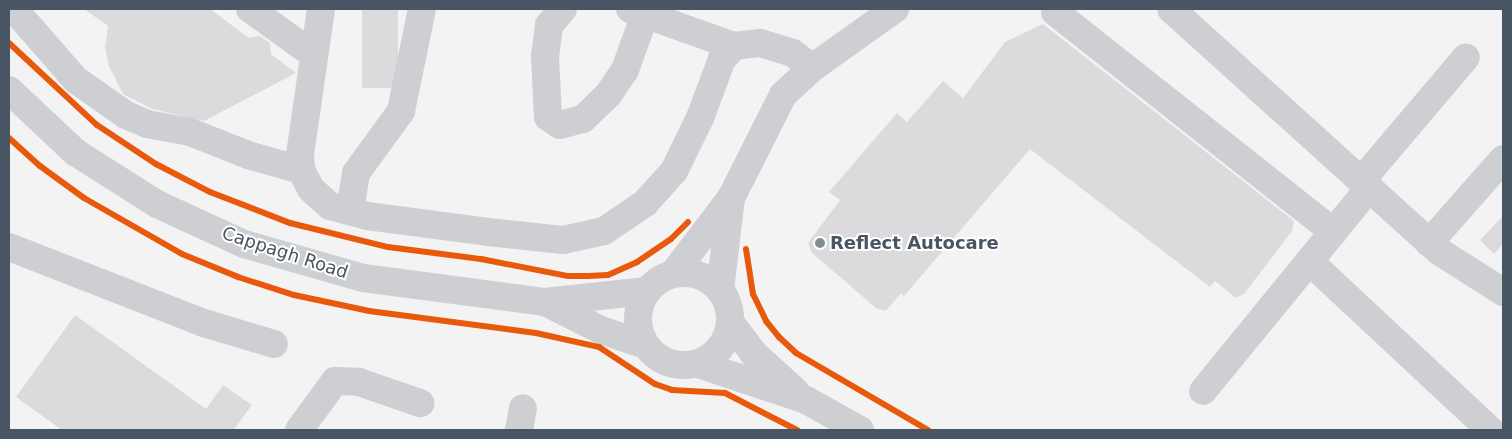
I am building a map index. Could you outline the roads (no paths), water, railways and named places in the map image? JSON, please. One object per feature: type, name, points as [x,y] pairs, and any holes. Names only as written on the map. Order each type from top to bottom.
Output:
[{"type":"street","points":[[14,9],[76,80],[126,115],[147,124],[190,132],[248,155],[301,170]]},
{"type":"street","points":[[250,9],[314,55]]},
{"type":"street","points":[[321,9],[301,170],[311,189],[330,206],[367,216],[564,240],[604,231],[645,203],[674,171],[700,118],[722,58],[734,46]]},
{"type":"street","points":[[350,211],[356,174],[401,111],[422,9]]},
{"type":"street","points":[[563,9],[549,25],[545,56],[548,117],[560,125],[583,119],[608,94],[625,70],[638,11],[734,46],[760,43],[793,54],[812,68]]},
{"type":"street","points":[[673,274],[731,198],[783,95],[812,68],[895,9]]},
{"type":"street","points":[[1171,9],[1429,242],[1503,292]]},
{"type":"street","points":[[1055,12],[1334,232]]},
{"type":"street","points":[[1203,392],[1334,232],[1365,185],[1466,57]]},
{"type":"street","name":"Cappagh Road","points":[[9,90],[75,152],[157,204],[244,244],[363,278],[545,302],[646,291],[656,282],[673,274]]},
{"type":"street","points":[[1429,242],[1503,159]]},
{"type":"street","points":[[720,290],[731,198]]},
{"type":"street","points":[[9,247],[204,323],[274,344]]},
{"type":"street","points":[[1310,261],[1490,430]]},
{"type":"street","points":[[673,274],[695,274],[709,280],[720,290]]},
{"type":"street","name":"Cappagh Road","points":[[720,290],[728,303],[730,322],[754,353],[806,400]]},
{"type":"street","points":[[645,345],[639,332],[638,316],[646,291]]},
{"type":"street","name":"Cappagh Road","points":[[545,302],[600,330],[645,345],[668,363],[698,364],[806,400],[860,430]]},
{"type":"street","points":[[698,364],[721,346],[730,322]]},
{"type":"street","points":[[299,430],[335,381],[358,382],[420,403]]},
{"type":"place","name":"Reflect Autocare","points":[[820,243]]}]
